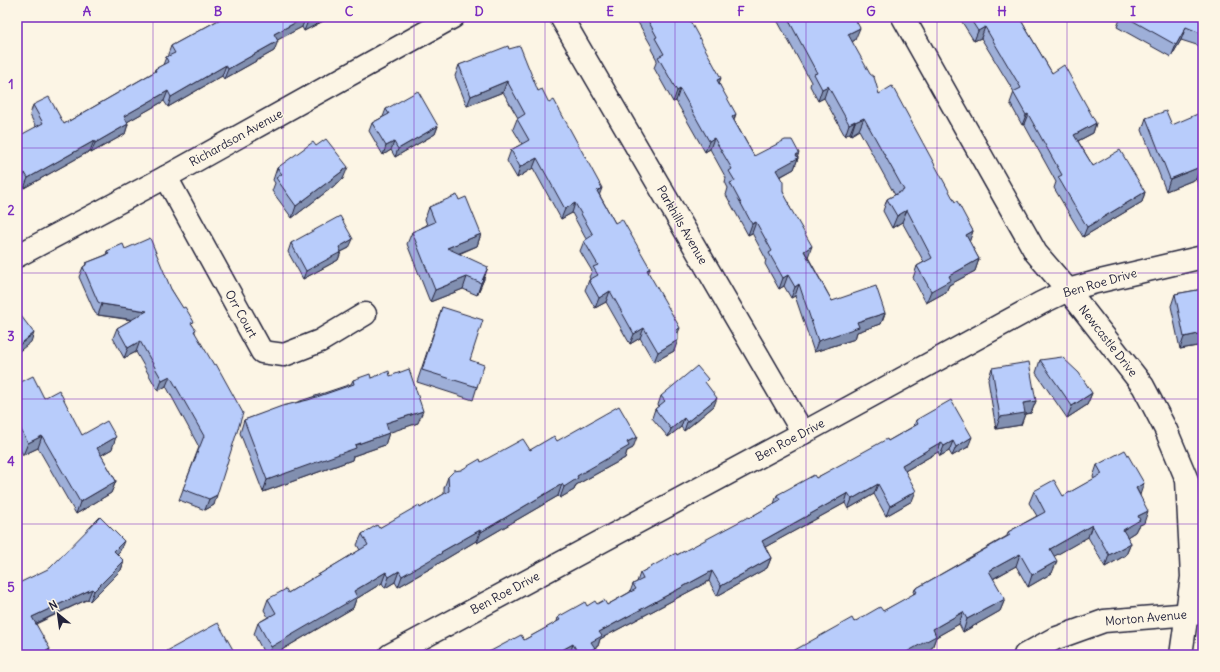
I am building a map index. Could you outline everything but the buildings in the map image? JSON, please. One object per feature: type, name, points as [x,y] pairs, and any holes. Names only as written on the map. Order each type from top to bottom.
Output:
[{"type":"street","name":"Richardson Avenue","points":[[17,256],[166,177],[453,17]]},
{"type":"street","name":"Parkhills Avenue","points":[[561,17],[803,433]]},
{"type":"street","name":"Newcastle Drive","points":[[903,17],[1036,253],[1068,290],[1143,386],[1166,430],[1187,480],[1195,614],[1181,655]]},
{"type":"street","name":"Orr Court","points":[[166,177],[262,352],[284,355],[320,341],[365,314]]},
{"type":"street","name":"Ben Roe Drive","points":[[390,655],[803,433],[1040,303],[1068,290],[1096,282],[1203,257]]},
{"type":"street","name":"Morton Avenue","points":[[1024,655],[1054,639],[1104,621],[1195,614]]}]
